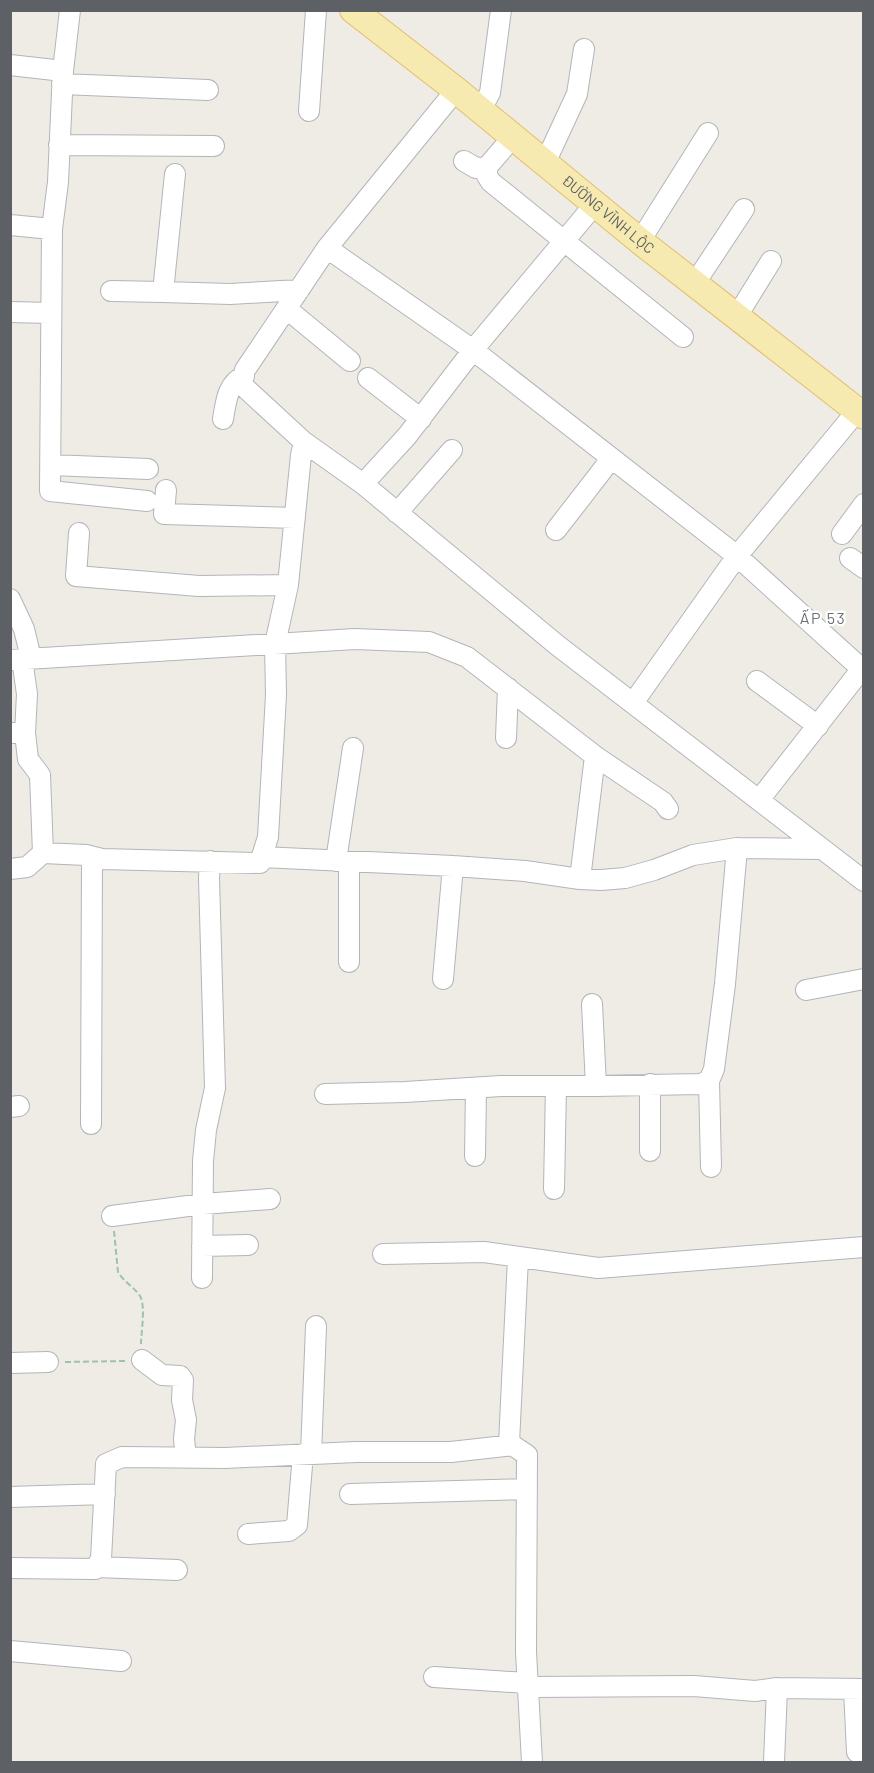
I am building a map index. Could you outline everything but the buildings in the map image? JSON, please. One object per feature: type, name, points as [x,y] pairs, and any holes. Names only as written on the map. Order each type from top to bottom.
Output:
[{"type":"main road","name":"ĐƯỜNG VĨNH LỘC","points":[[353,10],[456,90],[640,241],[860,413]]},
{"type":"street","points":[[70,10],[62,77],[52,229],[50,492],[147,501]]},
{"type":"street","points":[[309,111],[316,10]]},
{"type":"street","points":[[480,111],[490,93],[501,10]]},
{"type":"street","points":[[545,164],[577,94],[584,49]]},
{"type":"street","points":[[10,65],[62,77],[208,90]]},
{"type":"street","points":[[456,90],[327,248],[245,370],[242,384],[304,442],[363,484],[557,645],[864,881]]},
{"type":"street","points":[[640,241],[708,133]]},
{"type":"street","points":[[512,138],[487,167],[487,176],[491,182],[683,337]]},
{"type":"street","points":[[59,145],[214,146]]},
{"type":"street","points":[[464,161],[476,168],[487,167]]},
{"type":"street","points":[[163,292],[175,174]]},
{"type":"street","points":[[363,484],[407,436],[473,350],[595,204]]},
{"type":"street","points":[[695,283],[744,209]]},
{"type":"street","points":[[10,225],[52,229]]},
{"type":"street","points":[[327,248],[473,350],[736,556],[863,669],[759,800]]},
{"type":"street","points":[[737,316],[771,261]]},
{"type":"street","points":[[111,291],[230,294],[299,290]]},
{"type":"street","points":[[287,309],[350,361]]},
{"type":"street","points":[[10,312],[50,313]]},
{"type":"street","points":[[223,419],[230,388],[244,376]]},
{"type":"street","points":[[368,378],[421,419]]},
{"type":"street","points":[[633,703],[736,556],[860,413]]},
{"type":"street","points":[[10,869],[27,867],[43,853],[86,855],[92,858],[260,863],[268,837],[276,695],[275,644],[288,585],[304,442]]},
{"type":"street","points":[[397,513],[452,450]]},
{"type":"street","points":[[556,530],[611,459]]},
{"type":"street","points":[[52,465],[148,469]]},
{"type":"street","points":[[166,490],[165,514],[295,518]]},
{"type":"street","points":[[842,534],[864,504]]},
{"type":"street","points":[[79,533],[76,576],[199,586],[288,585]]},
{"type":"street","points":[[10,599],[24,629],[21,659],[27,694],[18,733],[28,759],[40,775],[43,853]]},
{"type":"street","points":[[21,659],[355,639],[429,642],[467,657],[594,756],[663,802],[668,809]]},
{"type":"street","points":[[757,681],[818,726]]},
{"type":"street","points":[[506,738],[508,688]]},
{"type":"street","points":[[349,962],[342,862],[353,748]]},
{"type":"street","points":[[580,879],[594,756]]},
{"type":"street","points":[[262,857],[453,866],[525,871],[580,879],[625,878],[693,855],[737,848],[822,849]]},
{"type":"street","points":[[711,1167],[710,1081],[714,1069],[725,984],[737,848]]},
{"type":"street","points":[[91,1124],[92,858]]},
{"type":"street","points":[[202,1278],[203,1161],[206,1130],[215,1088],[208,878],[210,861]]},
{"type":"street","points":[[443,979],[453,866]]},
{"type":"street","points":[[806,990],[864,979]]},
{"type":"street","points":[[592,1004],[596,1086]]},
{"type":"street","points":[[325,1094],[476,1088],[700,1084],[710,1081]]},
{"type":"street","points":[[650,1084],[650,1151]]},
{"type":"street","points":[[554,1189],[556,1086]]},
{"type":"street","points":[[475,1156],[476,1088]]},
{"type":"street","points":[[112,1216],[203,1204],[270,1199]]},
{"type":"street","points":[[202,1246],[248,1245]]},
{"type":"street","points":[[383,1254],[484,1252],[598,1268],[864,1248]]},
{"type":"street","points":[[518,1257],[510,1443],[527,1455],[528,1685],[531,1762]]},
{"type":"street","points":[[248,1534],[289,1531],[297,1525],[307,1454],[316,1326]]},
{"type":"street","points":[[142,1360],[162,1375],[180,1376],[183,1380],[186,1458]]},
{"type":"street","points":[[10,1363],[48,1362]]},
{"type":"street","points":[[96,1567],[101,1559],[106,1464],[122,1457],[186,1458],[451,1452],[513,1445]]},
{"type":"street","points":[[350,1494],[527,1489]]},
{"type":"street","points":[[10,1497],[105,1494]]},
{"type":"street","points":[[10,1568],[94,1569],[96,1567],[177,1570]]},
{"type":"street","points":[[10,1651],[121,1661]]},
{"type":"street","points":[[434,1677],[528,1685],[694,1686],[755,1691],[777,1688],[859,1689],[857,1752]]},
{"type":"street","points":[[774,1762],[777,1688]]},
{"type":"path","points":[[48,1362],[142,1360],[142,1300],[118,1272],[112,1216]]},
{"type":"district","name":"ẤP 53","points":[[823,618]]}]
